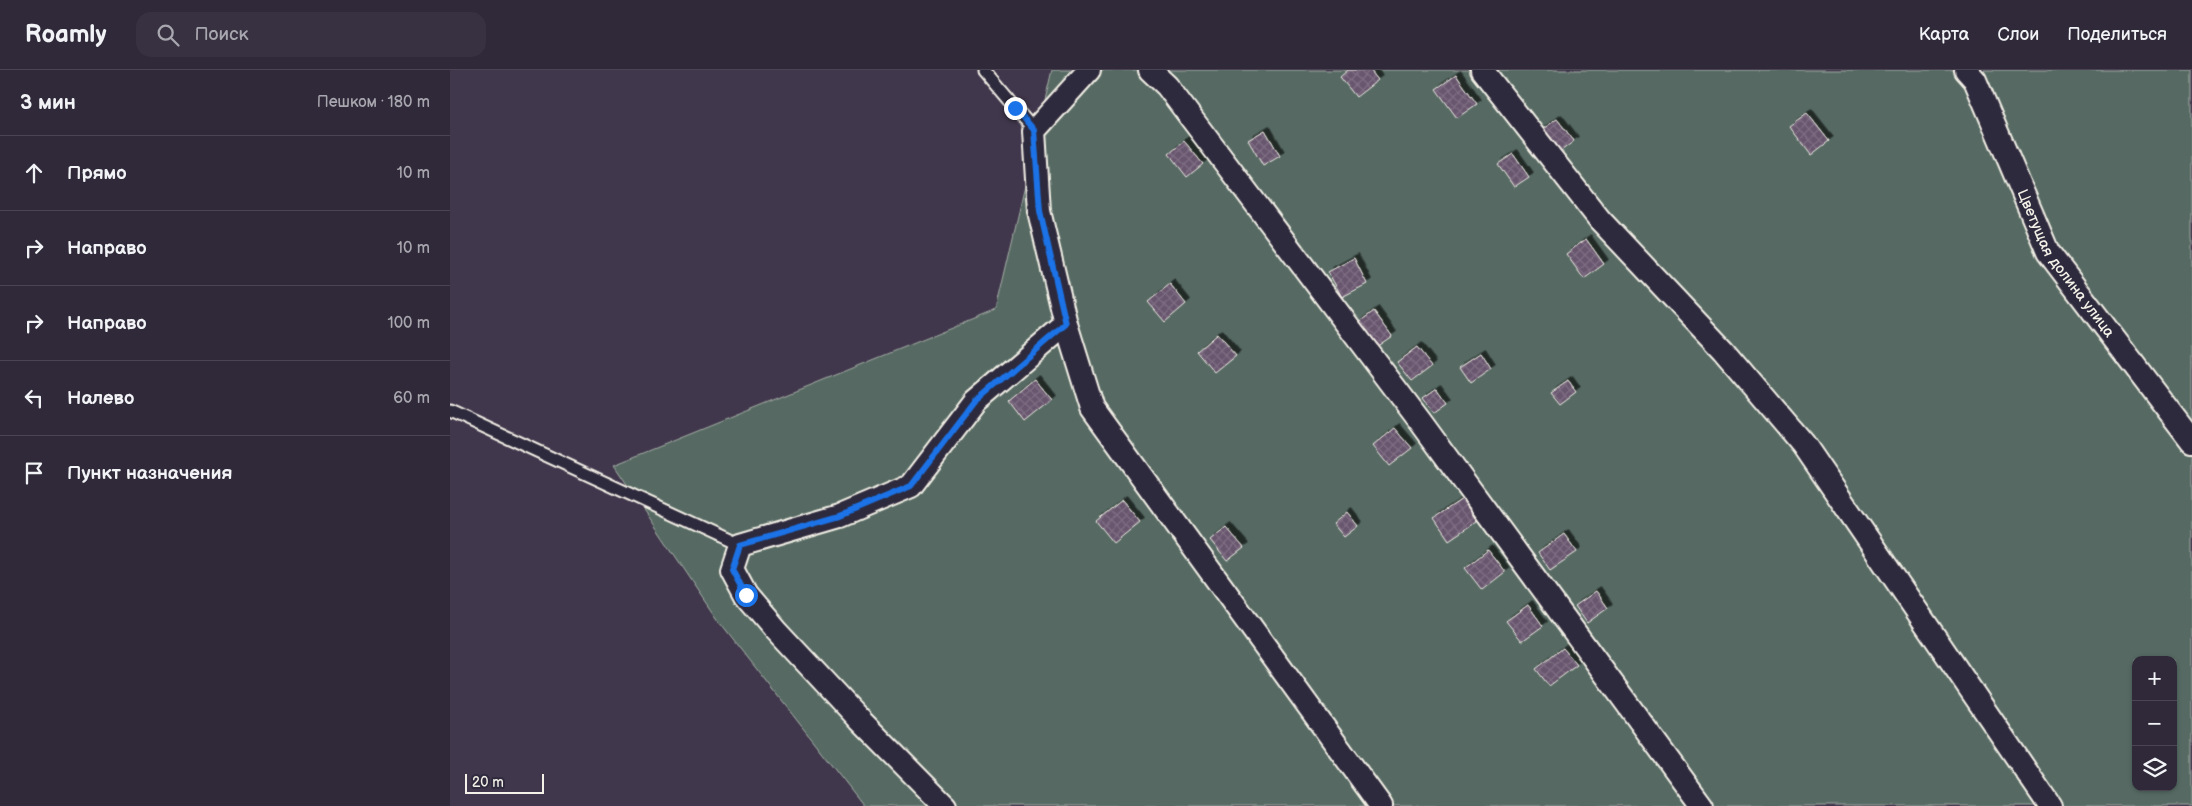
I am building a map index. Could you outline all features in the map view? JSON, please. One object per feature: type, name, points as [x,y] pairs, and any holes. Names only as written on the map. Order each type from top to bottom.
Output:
[{"type":"street","points":[[1089,70],[1034,130],[1040,211],[1066,324],[1092,408],[1381,806]]},
{"type":"street","points":[[1150,70],[1167,86],[1420,421],[1702,806]]},
{"type":"street","points":[[1482,70],[1600,220],[1723,350],[1803,444],[2050,806]]},
{"type":"street","name":"Цветущая долина улица","points":[[1966,70],[1975,80],[2048,252],[2192,442]]},
{"type":"street","points":[[945,806],[860,720],[746,595],[732,569],[740,545],[840,516],[911,486],[976,401],[1066,324]]},
{"type":"lane","points":[[984,70],[1034,130]]},
{"type":"lane","points":[[450,411],[740,545]]},
{"type":"green space","points":[[1052,70],[2192,70],[2192,806],[864,806],[719,621],[614,465],[996,310]]},
{"type":"building","points":[[1348,70],[1370,70],[1378,80],[1356,97],[1340,77]]},
{"type":"building","points":[[1456,75],[1477,104],[1457,118],[1436,89]]},
{"type":"building","points":[[1807,113],[1829,141],[1811,155],[1789,126]]},
{"type":"building","points":[[1557,119],[1574,141],[1557,154],[1540,131]]},
{"type":"building","points":[[1265,130],[1280,156],[1263,166],[1248,140]]},
{"type":"building","points":[[1184,141],[1203,164],[1187,177],[1169,154]]},
{"type":"building","points":[[1513,154],[1529,177],[1514,187],[1498,164]]},
{"type":"building","points":[[1586,239],[1604,264],[1584,279],[1566,254]]},
{"type":"building","points":[[1354,258],[1367,284],[1342,297],[1328,272]]},
{"type":"building","points":[[1170,284],[1186,304],[1165,322],[1148,302]]},
{"type":"building","points":[[1374,311],[1392,336],[1376,347],[1358,323]]},
{"type":"building","points":[[1217,334],[1236,356],[1215,373],[1197,351]]},
{"type":"building","points":[[1417,347],[1432,366],[1412,381],[1397,362]]},
{"type":"building","points":[[1481,353],[1491,369],[1471,383],[1460,367]]},
{"type":"building","points":[[1035,379],[1052,400],[1025,422],[1009,401]]},
{"type":"building","points":[[1568,381],[1576,392],[1560,404],[1551,393]]},
{"type":"building","points":[[1437,388],[1448,403],[1434,413],[1423,398]]},
{"type":"building","points":[[1395,428],[1412,448],[1389,466],[1373,446]]},
{"type":"building","points":[[1462,499],[1477,521],[1449,540],[1434,518]]},
{"type":"building","points":[[1122,500],[1140,522],[1114,543],[1096,521]]},
{"type":"building","points":[[1347,512],[1358,526],[1344,537],[1333,524]]},
{"type":"building","points":[[1226,527],[1244,548],[1227,561],[1210,540]]},
{"type":"building","points":[[1564,534],[1577,552],[1550,570],[1538,553]]},
{"type":"building","points":[[1488,550],[1505,572],[1482,590],[1465,568]]},
{"type":"building","points":[[1596,591],[1608,608],[1587,623],[1575,606]]},
{"type":"building","points":[[1528,605],[1543,626],[1522,641],[1506,621]]},
{"type":"building","points":[[1563,648],[1577,665],[1549,686],[1536,669]]},
{"type":"route","points":[[746,595],[732,569],[740,545],[840,516],[911,486],[976,401],[1066,324],[1040,211],[1034,130],[1015,108]]}]
